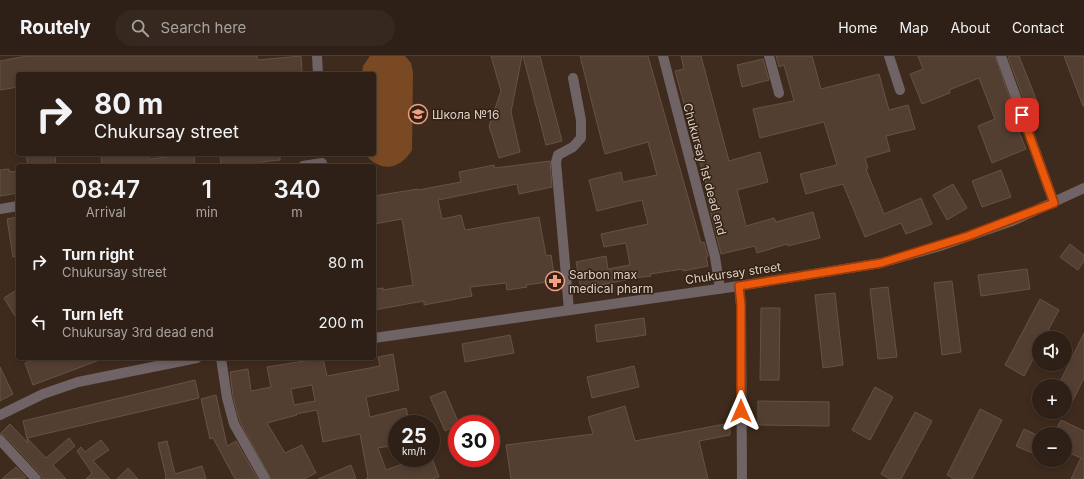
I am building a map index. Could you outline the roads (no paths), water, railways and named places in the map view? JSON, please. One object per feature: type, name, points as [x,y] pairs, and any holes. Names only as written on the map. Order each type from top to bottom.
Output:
[{"type":"street","points":[[317,56],[318,72]]},
{"type":"street","name":"Chukursay 1st dead end","points":[[663,56],[715,257],[720,288]]},
{"type":"street","points":[[769,56],[779,93]]},
{"type":"street","points":[[889,56],[900,90]]},
{"type":"street","points":[[1001,56],[1054,203]]},
{"type":"street","points":[[569,310],[556,162],[558,155],[573,147],[581,138],[581,120],[573,78]]},
{"type":"street","points":[[311,164],[322,161]]},
{"type":"street","name":"Chukursay street","points":[[376,338],[739,286],[881,263],[968,236],[1054,203],[1084,188]]},
{"type":"street","points":[[0,209],[16,206]]},
{"type":"street","points":[[739,286],[741,305],[742,479]]},
{"type":"street","points":[[0,415],[43,394],[78,382],[187,360]]},
{"type":"street","points":[[221,360],[227,398],[234,424],[265,479]]},
{"type":"street","points":[[0,440],[36,479]]},
{"type":"place","name":"Школа №16","points":[[418,114]]},
{"type":"place","name":"Sarbon max medical pharm","points":[[555,281]]}]
